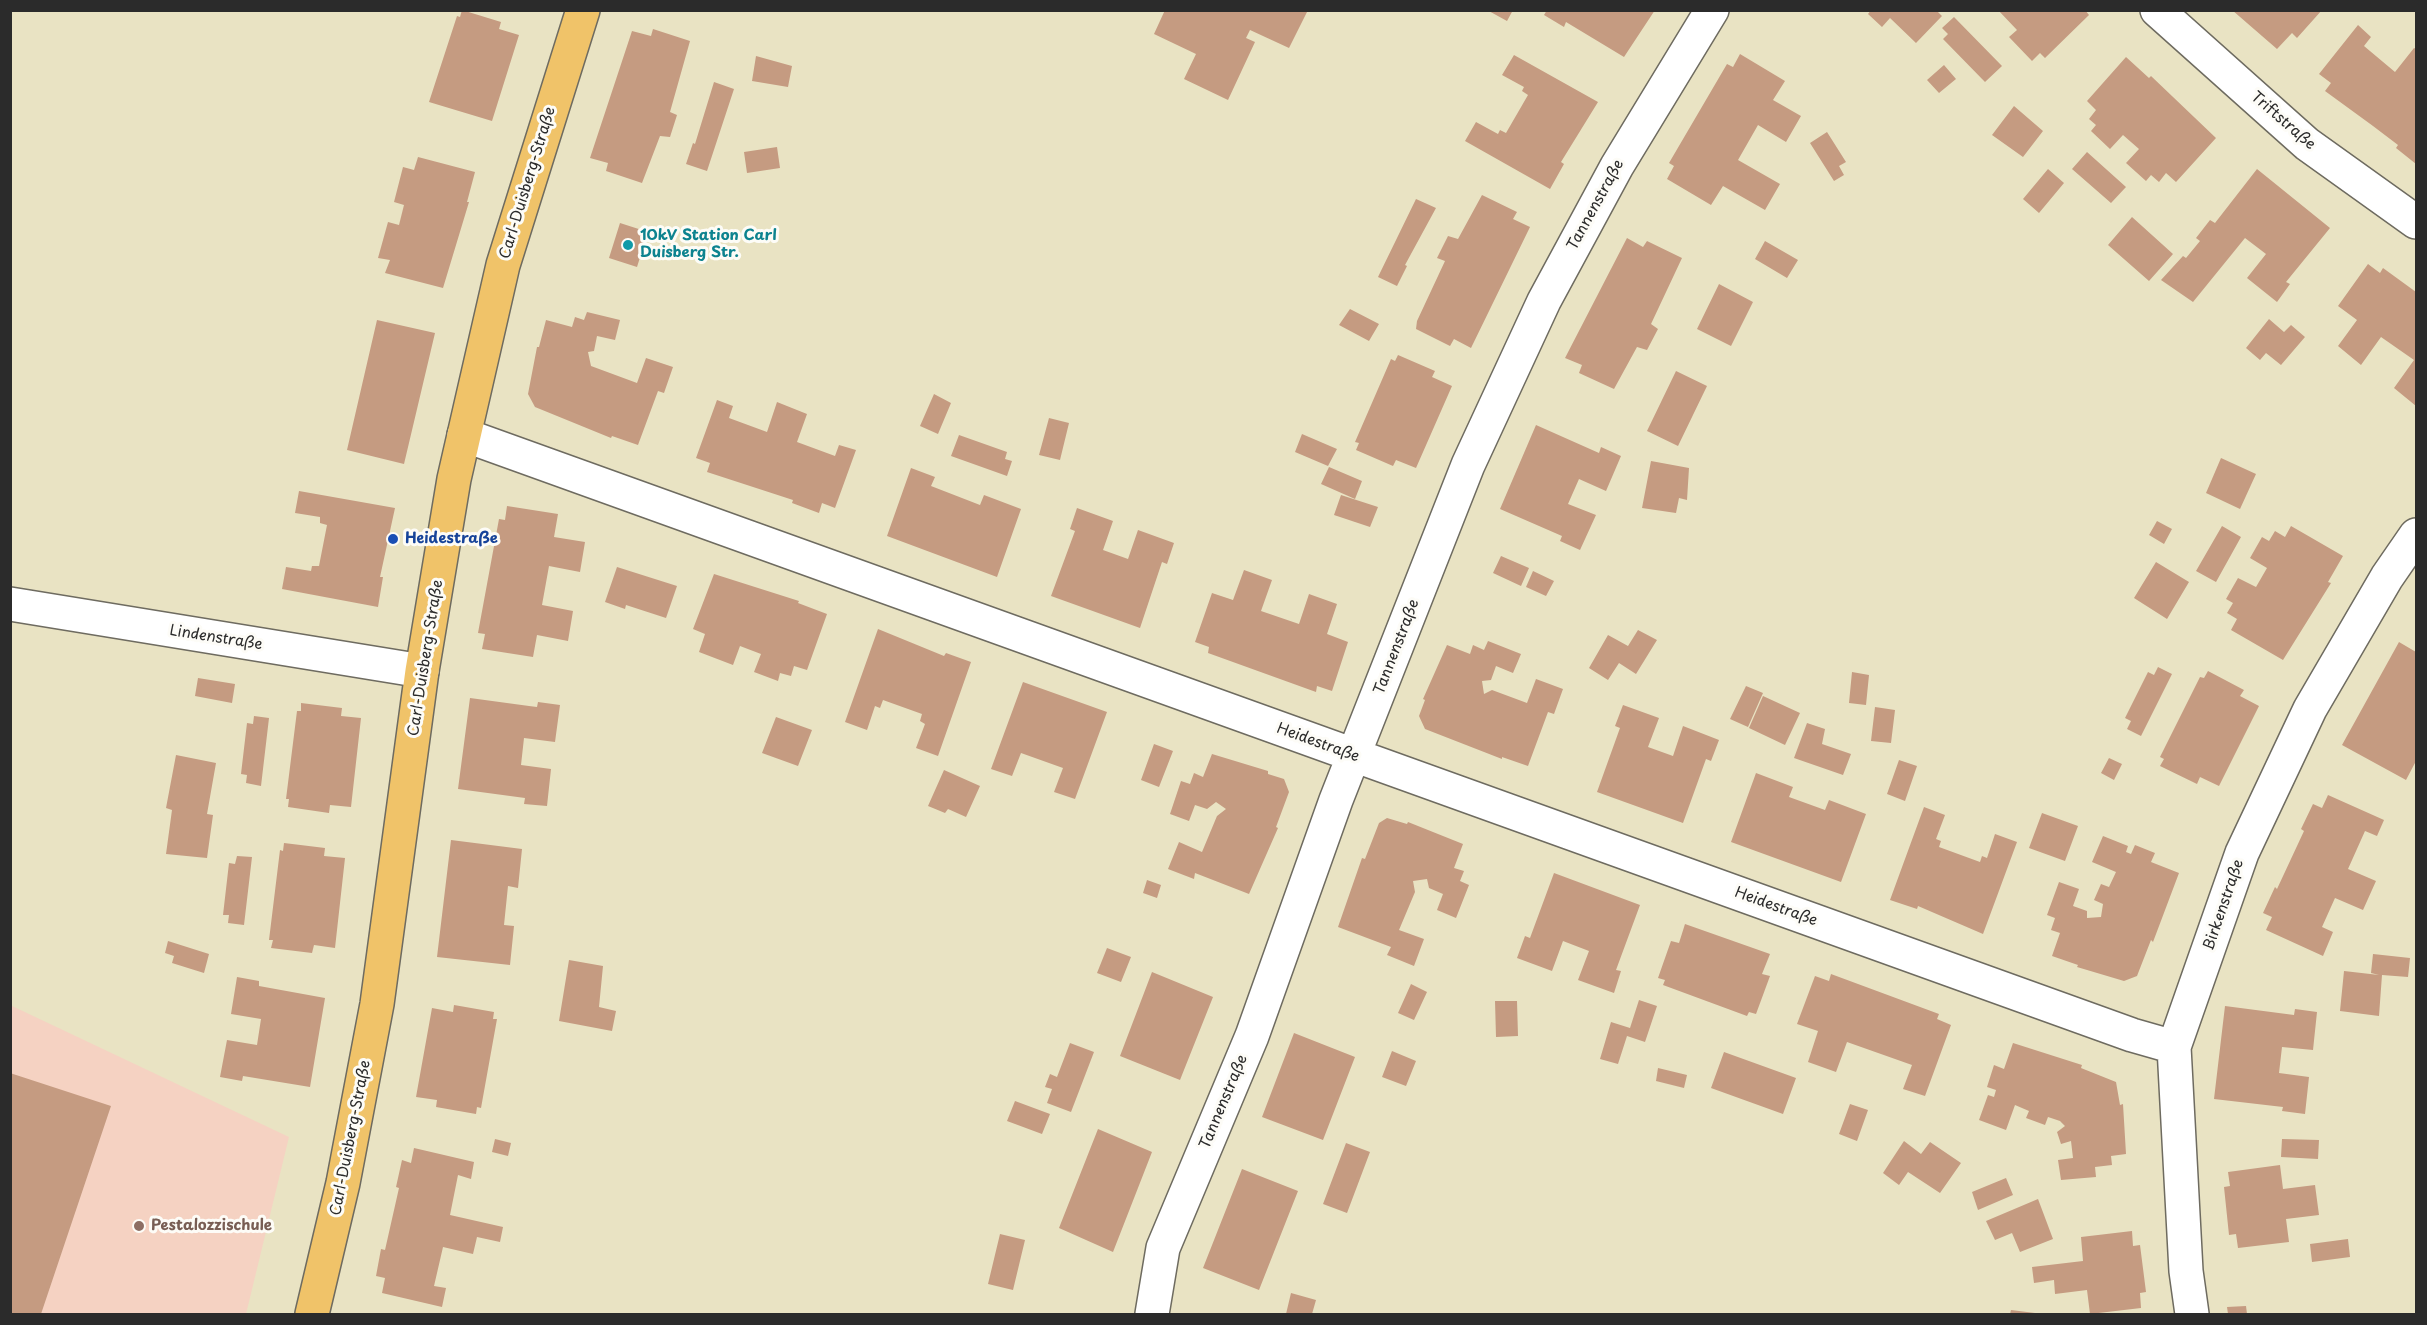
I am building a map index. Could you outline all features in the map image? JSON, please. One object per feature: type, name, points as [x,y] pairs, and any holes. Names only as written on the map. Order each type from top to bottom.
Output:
[{"type":"main road","name":"Carl-Duisberg-Straße","points":[[312,1314],[343,1183],[377,1004],[422,671],[464,435],[503,265],[583,10]]},
{"type":"street","name":"Tannenstraße","points":[[1152,1314],[1163,1248],[1252,1036],[1336,800],[1468,465],[1544,301],[1617,166],[1712,10]]},
{"type":"street","name":"Triftstraße","points":[[2157,10],[2307,144],[2416,222]]},
{"type":"street","name":"Heidestraße","points":[[464,435],[2132,1035],[2174,1047]]},
{"type":"street","name":"Birkenstraße","points":[[2192,1314],[2186,1271],[2174,1047],[2242,853],[2310,709],[2387,577],[2416,535]]},
{"type":"street","name":"Lindenstraße","points":[[10,604],[422,671]]},
{"type":"shaded area","name":"Pestalozzischule","points":[[10,1005],[289,1137],[246,1314],[11,1314]]},
{"type":"building","points":[[462,10],[501,22],[499,29],[519,35],[492,121],[429,102],[457,16],[460,17]]},
{"type":"building","points":[[1165,10],[1308,10],[1289,48],[1250,30],[1246,38],[1255,42],[1228,100],[1184,79],[1196,54],[1154,34]]},
{"type":"building","points":[[1487,10],[1513,10],[1507,21]]},
{"type":"building","points":[[1547,10],[1655,10],[1624,57],[1566,22],[1564,27],[1544,15]]},
{"type":"building","points":[[1871,10],[1936,10],[1942,16],[1916,43],[1890,18],[1882,27],[1868,14]]},
{"type":"building","points":[[1998,10],[2085,10],[2089,15],[2045,58],[2040,53],[2032,61],[2009,37],[2017,30]]},
{"type":"building","points":[[2232,10],[2322,10],[2297,38],[2292,33],[2277,49]]},
{"type":"building","points":[[1954,17],[2002,66],[1985,82],[1943,39],[1948,34],[1942,28]]},
{"type":"building","points":[[2358,25],[2371,37],[2364,46],[2395,72],[2414,48],[2416,49],[2416,164],[2396,148],[2398,145],[2325,91],[2331,83],[2319,74]]},
{"type":"building","points":[[653,29],[690,41],[670,112],[677,115],[670,137],[660,136],[642,183],[606,171],[608,163],[590,158],[632,31],[651,36]]},
{"type":"building","points":[[1740,54],[1785,81],[1773,100],[1801,116],[1786,142],[1758,125],[1738,160],[1780,184],[1765,210],[1723,186],[1711,205],[1667,179],[1674,166],[1669,163],[1727,64],[1733,67]]},
{"type":"building","points":[[1514,55],[1598,102],[1561,162],[1564,164],[1550,189],[1465,141],[1476,122],[1498,134],[1500,130],[1506,133],[1528,95],[1522,91],[1524,87],[1502,75]]},
{"type":"building","points":[[756,56],[792,66],[788,87],[752,81]]},
{"type":"building","points":[[2126,57],[2149,78],[2151,76],[2216,138],[2176,182],[2166,173],[2159,182],[2151,175],[2146,181],[2126,163],[2139,149],[2123,135],[2110,149],[2091,131],[2096,125],[2089,119],[2096,110],[2087,101]]},
{"type":"building","points":[[1944,65],[1956,79],[1939,93],[1927,80]]},
{"type":"building","points":[[714,82],[734,89],[707,171],[686,164],[693,143],[695,144]]},
{"type":"building","points":[[2014,106],[2043,131],[2023,157],[1992,135]]},
{"type":"building","points":[[1827,132],[1846,162],[1839,166],[1844,175],[1834,181],[1810,143]]},
{"type":"building","points":[[777,147],[780,168],[747,173],[744,152]]},
{"type":"building","points":[[2087,152],[2126,187],[2111,203],[2072,169]]},
{"type":"building","points":[[418,157],[475,172],[467,202],[469,202],[443,288],[385,273],[390,260],[378,258],[388,222],[399,225],[404,205],[394,202],[403,167],[414,170]]},
{"type":"building","points":[[2048,169],[2064,183],[2039,213],[2023,199]]},
{"type":"building","points":[[2257,169],[2330,228],[2286,282],[2290,284],[2277,302],[2247,278],[2266,254],[2245,238],[2193,302],[2161,280],[2183,256],[2186,258],[2200,241],[2196,238],[2210,220],[2215,223]]},
{"type":"building","points":[[1482,195],[1517,212],[1513,219],[1530,227],[1471,348],[1454,339],[1450,346],[1416,329],[1417,321],[1445,261],[1437,258],[1448,236],[1458,239]]},
{"type":"building","points":[[1416,199],[1436,208],[1405,265],[1407,266],[1397,286],[1378,277]]},
{"type":"building","points":[[2132,217],[2173,254],[2149,281],[2108,245]]},
{"type":"building","name":"10kV Station Carl Duisberg Str.","points":[[620,223],[648,232],[637,267],[609,258]]},
{"type":"building","points":[[1627,238],[1643,247],[1647,241],[1682,258],[1651,324],[1658,329],[1647,350],[1637,347],[1614,389],[1579,373],[1582,365],[1565,358]]},
{"type":"building","points":[[1765,241],[1798,260],[1787,278],[1755,259]]},
{"type":"building","points":[[2368,264],[2380,273],[2383,268],[2416,292],[2416,406],[2394,388],[2414,360],[2381,337],[2361,365],[2338,346],[2357,320],[2338,306]]},
{"type":"building","points":[[1719,284],[1753,302],[1731,346],[1697,329]]},
{"type":"building","points":[[1350,309],[1379,324],[1369,341],[1339,325]]},
{"type":"building","points":[[587,312],[620,320],[615,340],[597,336],[594,351],[588,352],[591,366],[637,383],[646,358],[673,367],[664,393],[658,391],[638,445],[612,436],[611,438],[535,407],[528,394],[537,347],[539,347],[546,320],[572,327],[575,317],[584,320]]},
{"type":"building","points":[[2269,319],[2284,332],[2291,325],[2305,337],[2281,365],[2266,353],[2260,360],[2246,348]]},
{"type":"building","points":[[377,320],[435,333],[404,464],[347,450]]},
{"type":"building","points":[[1398,355],[1435,371],[1432,377],[1452,386],[1416,468],[1396,460],[1393,466],[1356,450],[1359,443],[1355,442],[1391,359],[1395,361]]},
{"type":"building","points":[[1676,371],[1707,386],[1678,446],[1647,431]]},
{"type":"building","points":[[934,394],[951,403],[938,434],[920,426]]},
{"type":"building","points":[[717,400],[733,406],[729,418],[767,432],[777,402],[807,414],[797,442],[835,456],[839,445],[856,450],[835,508],[822,503],[819,513],[792,503],[793,500],[707,472],[710,463],[696,458]]},
{"type":"building","points":[[1049,418],[1069,423],[1060,460],[1039,455]]},
{"type":"building","points":[[1536,425],[1599,453],[1601,447],[1621,456],[1606,491],[1579,479],[1568,504],[1596,515],[1580,550],[1560,541],[1562,536],[1500,509]]},
{"type":"building","points":[[1302,434],[1337,449],[1328,466],[1295,452]]},
{"type":"building","points":[[959,435],[1007,452],[1005,459],[1012,461],[1007,476],[951,456]]},
{"type":"building","points":[[2221,458],[2256,474],[2240,509],[2206,493]]},
{"type":"building","points":[[1651,461],[1689,468],[1687,500],[1679,498],[1676,513],[1642,508]]},
{"type":"building","points":[[1329,467],[1362,481],[1355,499],[1321,484]]},
{"type":"building","points":[[911,468],[935,477],[931,486],[980,505],[984,495],[1021,509],[997,577],[887,536]]},
{"type":"building","points":[[299,491],[395,508],[380,577],[383,577],[378,607],[282,589],[286,567],[311,571],[312,566],[319,566],[327,525],[320,523],[320,517],[295,513]]},
{"type":"building","points":[[1341,495],[1378,507],[1370,527],[1334,515]]},
{"type":"building","points":[[507,506],[558,514],[554,537],[585,542],[580,572],[549,566],[542,605],[573,611],[568,641],[537,635],[533,657],[482,649],[485,634],[478,633],[499,519],[505,520]]},
{"type":"building","points":[[1077,508],[1113,521],[1103,550],[1128,559],[1138,530],[1174,543],[1167,564],[1162,562],[1140,628],[1051,596],[1075,531],[1070,529]]},
{"type":"building","points":[[2157,521],[2172,529],[2164,544],[2149,535]]},
{"type":"building","points":[[2222,526],[2241,537],[2216,582],[2196,571]]},
{"type":"building","points":[[2291,526],[2343,556],[2328,582],[2331,583],[2283,660],[2231,630],[2237,619],[2227,613],[2233,603],[2226,599],[2238,578],[2256,587],[2267,568],[2250,558],[2262,537],[2269,541],[2275,531],[2285,537]]},
{"type":"building","points":[[1501,556],[1529,568],[1521,586],[1493,573]]},
{"type":"building","points":[[2156,562],[2189,582],[2167,619],[2134,598]]},
{"type":"building","points":[[617,567],[677,586],[666,618],[626,605],[625,609],[605,602]]},
{"type":"building","points":[[1244,570],[1272,580],[1261,611],[1299,624],[1309,594],[1337,604],[1327,634],[1348,642],[1332,691],[1317,686],[1316,692],[1208,653],[1209,647],[1195,642],[1212,593],[1233,600]]},
{"type":"building","points":[[1533,571],[1554,581],[1546,596],[1526,587]]},
{"type":"building","points":[[714,574],[799,601],[798,603],[827,614],[807,670],[794,666],[791,676],[780,673],[778,681],[754,672],[761,654],[740,646],[733,665],[699,652],[705,634],[693,629]]},
{"type":"building","points":[[878,629],[944,656],[946,653],[971,662],[938,756],[916,748],[925,724],[920,721],[922,714],[883,700],[880,708],[875,706],[867,730],[845,722]]},
{"type":"building","points":[[1638,630],[1657,640],[1636,674],[1619,663],[1608,680],[1589,668],[1608,635],[1628,646]]},
{"type":"building","points":[[1488,641],[1521,654],[1513,673],[1496,666],[1491,680],[1482,681],[1484,694],[1492,690],[1527,703],[1536,679],[1563,689],[1554,714],[1548,712],[1528,766],[1502,757],[1502,759],[1425,729],[1419,716],[1425,700],[1423,699],[1447,645],[1470,654],[1473,645],[1484,650]]},
{"type":"building","points":[[2399,642],[2416,652],[2416,761],[2406,780],[2342,745]]},
{"type":"building","points":[[2158,667],[2172,674],[2141,736],[2127,729],[2131,721],[2125,718],[2148,672],[2154,675]]},
{"type":"building","points":[[2208,671],[2244,690],[2240,696],[2259,706],[2219,786],[2200,777],[2197,784],[2160,766],[2164,759],[2160,757],[2200,677],[2204,678]]},
{"type":"building","points":[[1852,672],[1869,675],[1866,705],[1849,703]]},
{"type":"building","points":[[198,678],[235,684],[232,703],[195,696]]},
{"type":"building","points":[[1023,682],[1107,712],[1075,799],[1054,792],[1063,768],[1021,753],[1012,776],[991,769]]},
{"type":"building","points":[[1746,686],[1763,693],[1748,727],[1730,719]]},
{"type":"building","points":[[1763,696],[1800,713],[1785,745],[1749,728]]},
{"type":"building","points":[[470,698],[537,707],[538,702],[560,705],[555,742],[524,738],[521,765],[551,769],[547,806],[524,804],[525,798],[458,789]]},
{"type":"building","points":[[301,703],[342,708],[341,716],[361,718],[351,807],[330,805],[329,813],[288,807],[289,799],[286,799],[297,711],[301,711]]},
{"type":"building","points":[[1623,705],[1659,718],[1648,747],[1673,756],[1683,726],[1719,740],[1711,761],[1706,759],[1683,823],[1597,792],[1620,728],[1615,726]]},
{"type":"building","points":[[1875,707],[1895,710],[1891,743],[1871,741]]},
{"type":"building","points":[[254,716],[269,718],[261,786],[246,783],[247,775],[241,774],[247,723],[253,724]]},
{"type":"building","points":[[776,717],[812,730],[798,766],[762,753]]},
{"type":"building","points":[[1807,723],[1825,729],[1822,744],[1851,754],[1843,775],[1794,758]]},
{"type":"building","points":[[1154,744],[1173,751],[1159,787],[1141,780]]},
{"type":"building","points":[[1212,754],[1268,771],[1268,774],[1284,779],[1289,792],[1276,827],[1278,828],[1249,894],[1195,873],[1194,879],[1168,869],[1179,842],[1202,852],[1217,816],[1226,809],[1216,802],[1207,809],[1195,805],[1189,821],[1170,814],[1181,781],[1190,784],[1194,773],[1203,777]]},
{"type":"building","points":[[176,755],[216,763],[207,814],[213,815],[207,858],[166,854],[172,810],[166,808]]},
{"type":"building","points":[[2109,758],[2122,764],[2114,780],[2101,773]]},
{"type":"building","points":[[1899,760],[1917,766],[1905,801],[1887,794]]},
{"type":"building","points":[[944,770],[980,786],[966,817],[948,809],[945,813],[928,806]]},
{"type":"building","points":[[1756,773],[1793,787],[1789,797],[1825,810],[1829,800],[1866,814],[1841,882],[1731,842]]},
{"type":"building","points":[[2328,795],[2384,820],[2377,836],[2365,831],[2348,869],[2376,881],[2363,910],[2335,898],[2322,927],[2333,932],[2323,956],[2266,930],[2272,917],[2263,913],[2304,831],[2301,829],[2313,804],[2322,808]]},
{"type":"building","points":[[1924,807],[1945,815],[1936,839],[1941,841],[1939,847],[1980,862],[1982,856],[1987,858],[1995,834],[2017,842],[1983,934],[1918,906],[1917,909],[1890,900]]},
{"type":"building","points":[[2042,813],[2078,826],[2065,861],[2029,848]]},
{"type":"building","points":[[1387,818],[1407,824],[1408,822],[1463,844],[1454,868],[1464,871],[1460,881],[1469,885],[1456,918],[1437,910],[1443,894],[1429,888],[1427,879],[1413,881],[1415,892],[1399,930],[1424,939],[1414,966],[1387,955],[1391,947],[1338,927],[1362,858],[1365,859],[1379,823]]},
{"type":"building","points":[[2103,836],[2128,846],[2126,852],[2131,854],[2135,845],[2155,853],[2151,862],[2179,873],[2153,942],[2151,940],[2137,976],[2124,981],[2077,967],[2078,965],[2052,956],[2060,933],[2051,930],[2055,918],[2047,915],[2059,882],[2079,889],[2073,906],[2087,911],[2087,918],[2101,917],[2103,904],[2094,900],[2101,884],[2109,887],[2116,872],[2092,862]]},
{"type":"building","points":[[451,840],[522,849],[518,888],[508,886],[504,925],[514,926],[510,965],[437,957]]},
{"type":"building","points":[[284,843],[325,848],[324,856],[345,858],[335,948],[314,945],[312,953],[271,948],[273,940],[269,940],[280,850],[283,851]]},
{"type":"building","points":[[237,856],[252,857],[244,925],[228,923],[229,915],[223,915],[229,863],[235,864]]},
{"type":"building","points":[[1554,873],[1640,905],[1616,970],[1621,971],[1614,993],[1578,980],[1589,951],[1563,941],[1552,971],[1517,958],[1525,936],[1530,938]]},
{"type":"building","points":[[1147,880],[1161,885],[1157,898],[1143,893]]},
{"type":"building","points":[[1685,924],[1770,954],[1762,974],[1770,976],[1756,1014],[1749,1012],[1747,1016],[1663,985],[1665,980],[1658,978],[1671,941],[1679,943]]},
{"type":"building","points":[[168,941],[209,954],[204,973],[172,963],[174,956],[165,953]]},
{"type":"building","points":[[1107,948],[1131,957],[1121,982],[1097,973]]},
{"type":"building","points":[[2373,954],[2410,958],[2408,977],[2382,975],[2379,1016],[2340,1011],[2344,971],[2379,975],[2371,973]]},
{"type":"building","points":[[569,960],[603,966],[599,1007],[616,1011],[612,1031],[559,1021]]},
{"type":"building","points":[[1152,972],[1213,997],[1180,1080],[1120,1056]]},
{"type":"building","points":[[1831,974],[1939,1014],[1937,1019],[1951,1025],[1925,1096],[1903,1089],[1912,1065],[1847,1042],[1836,1072],[1808,1062],[1818,1031],[1797,1024],[1815,976],[1829,981]]},
{"type":"building","points":[[237,977],[259,981],[259,986],[325,998],[310,1087],[243,1076],[242,1081],[220,1077],[227,1040],[257,1045],[261,1019],[231,1014]]},
{"type":"building","points":[[1411,984],[1427,992],[1414,1020],[1398,1013]]},
{"type":"building","points":[[1639,1000],[1657,1006],[1645,1042],[1627,1036],[1618,1064],[1600,1059],[1611,1022],[1630,1028]]},
{"type":"building","points":[[1495,1001],[1517,1001],[1518,1036],[1496,1037]]},
{"type":"building","points":[[454,1005],[494,1012],[493,1019],[497,1019],[481,1108],[477,1107],[476,1114],[436,1107],[437,1100],[416,1097],[432,1008],[453,1012]]},
{"type":"building","points":[[2225,1006],[2294,1015],[2295,1009],[2317,1012],[2313,1050],[2282,1047],[2279,1073],[2309,1077],[2305,1114],[2282,1111],[2283,1107],[2214,1099]]},
{"type":"building","points":[[1294,1033],[1355,1057],[1323,1140],[1262,1117]]},
{"type":"building","points":[[1070,1043],[1094,1052],[1071,1112],[1047,1103],[1052,1089],[1045,1087],[1050,1074],[1057,1077]]},
{"type":"building","points":[[2013,1043],[2082,1065],[2081,1068],[2116,1082],[2120,1105],[2123,1104],[2126,1154],[2111,1156],[2112,1165],[2095,1167],[2096,1177],[2061,1180],[2058,1160],[2073,1158],[2071,1141],[2061,1144],[2057,1132],[2065,1126],[2060,1121],[2048,1117],[2045,1125],[2026,1118],[2029,1111],[2015,1105],[2006,1130],[1979,1120],[1988,1095],[1994,1097],[1996,1090],[1987,1087],[1994,1065],[2004,1069]]},
{"type":"building","points":[[1392,1051],[1416,1061],[1406,1086],[1382,1077]]},
{"type":"building","points":[[1724,1052],[1796,1078],[1783,1114],[1711,1088]]},
{"type":"building","points":[[1658,1068],[1687,1075],[1684,1088],[1656,1081]]},
{"type":"building","points":[[10,1073],[111,1106],[41,1314],[10,1314]]},
{"type":"building","points":[[1015,1101],[1050,1114],[1042,1134],[1007,1121]]},
{"type":"building","points":[[1850,1104],[1868,1110],[1857,1141],[1839,1134]]},
{"type":"building","points":[[1098,1129],[1152,1152],[1113,1252],[1059,1228]]},
{"type":"building","points":[[495,1139],[511,1143],[508,1156],[492,1152]]},
{"type":"building","points":[[2282,1139],[2319,1140],[2318,1159],[2281,1157]]},
{"type":"building","points":[[1904,1141],[1921,1154],[1930,1142],[1961,1163],[1940,1193],[1908,1172],[1899,1185],[1883,1173]]},
{"type":"building","points":[[1346,1143],[1370,1152],[1347,1213],[1323,1204]]},
{"type":"building","points":[[414,1148],[474,1162],[471,1179],[458,1175],[450,1215],[503,1227],[500,1242],[477,1237],[473,1254],[443,1247],[434,1286],[446,1288],[442,1307],[382,1293],[385,1278],[376,1276],[381,1249],[385,1250],[399,1188],[396,1187],[402,1160],[411,1163]]},
{"type":"building","points":[[2280,1165],[2283,1189],[2315,1185],[2319,1215],[2286,1219],[2289,1242],[2238,1248],[2236,1234],[2229,1235],[2224,1187],[2230,1186],[2228,1172]]},
{"type":"building","points":[[1242,1169],[1298,1191],[1259,1290],[1203,1268]]},
{"type":"building","points":[[2006,1178],[2013,1195],[1978,1210],[1972,1192]]},
{"type":"building","points":[[2038,1199],[2053,1239],[2020,1252],[2012,1233],[1995,1240],[1986,1221]]},
{"type":"building","points":[[2132,1231],[2133,1246],[2140,1245],[2146,1292],[2140,1293],[2141,1308],[2090,1314],[2087,1290],[2055,1294],[2054,1280],[2034,1283],[2032,1267],[2083,1261],[2081,1237]]},
{"type":"building","points":[[1000,1234],[1025,1240],[1013,1290],[988,1284]]},
{"type":"building","points":[[2348,1239],[2350,1257],[2312,1262],[2310,1244]]},
{"type":"building","points":[[1291,1293],[1316,1300],[1312,1314],[1286,1314]]},
{"type":"building","points":[[2246,1306],[2247,1314],[2228,1314],[2227,1307]]},
{"type":"building","points":[[2011,1310],[2035,1313],[2010,1314]]},
{"type":"place","name":"10kV Station Carl Duisberg Str.","points":[[628,245]]},
{"type":"place","name":"Heidestraße","points":[[393,539]]},
{"type":"place","name":"Pestalozzischule","points":[[139,1226]]}]
